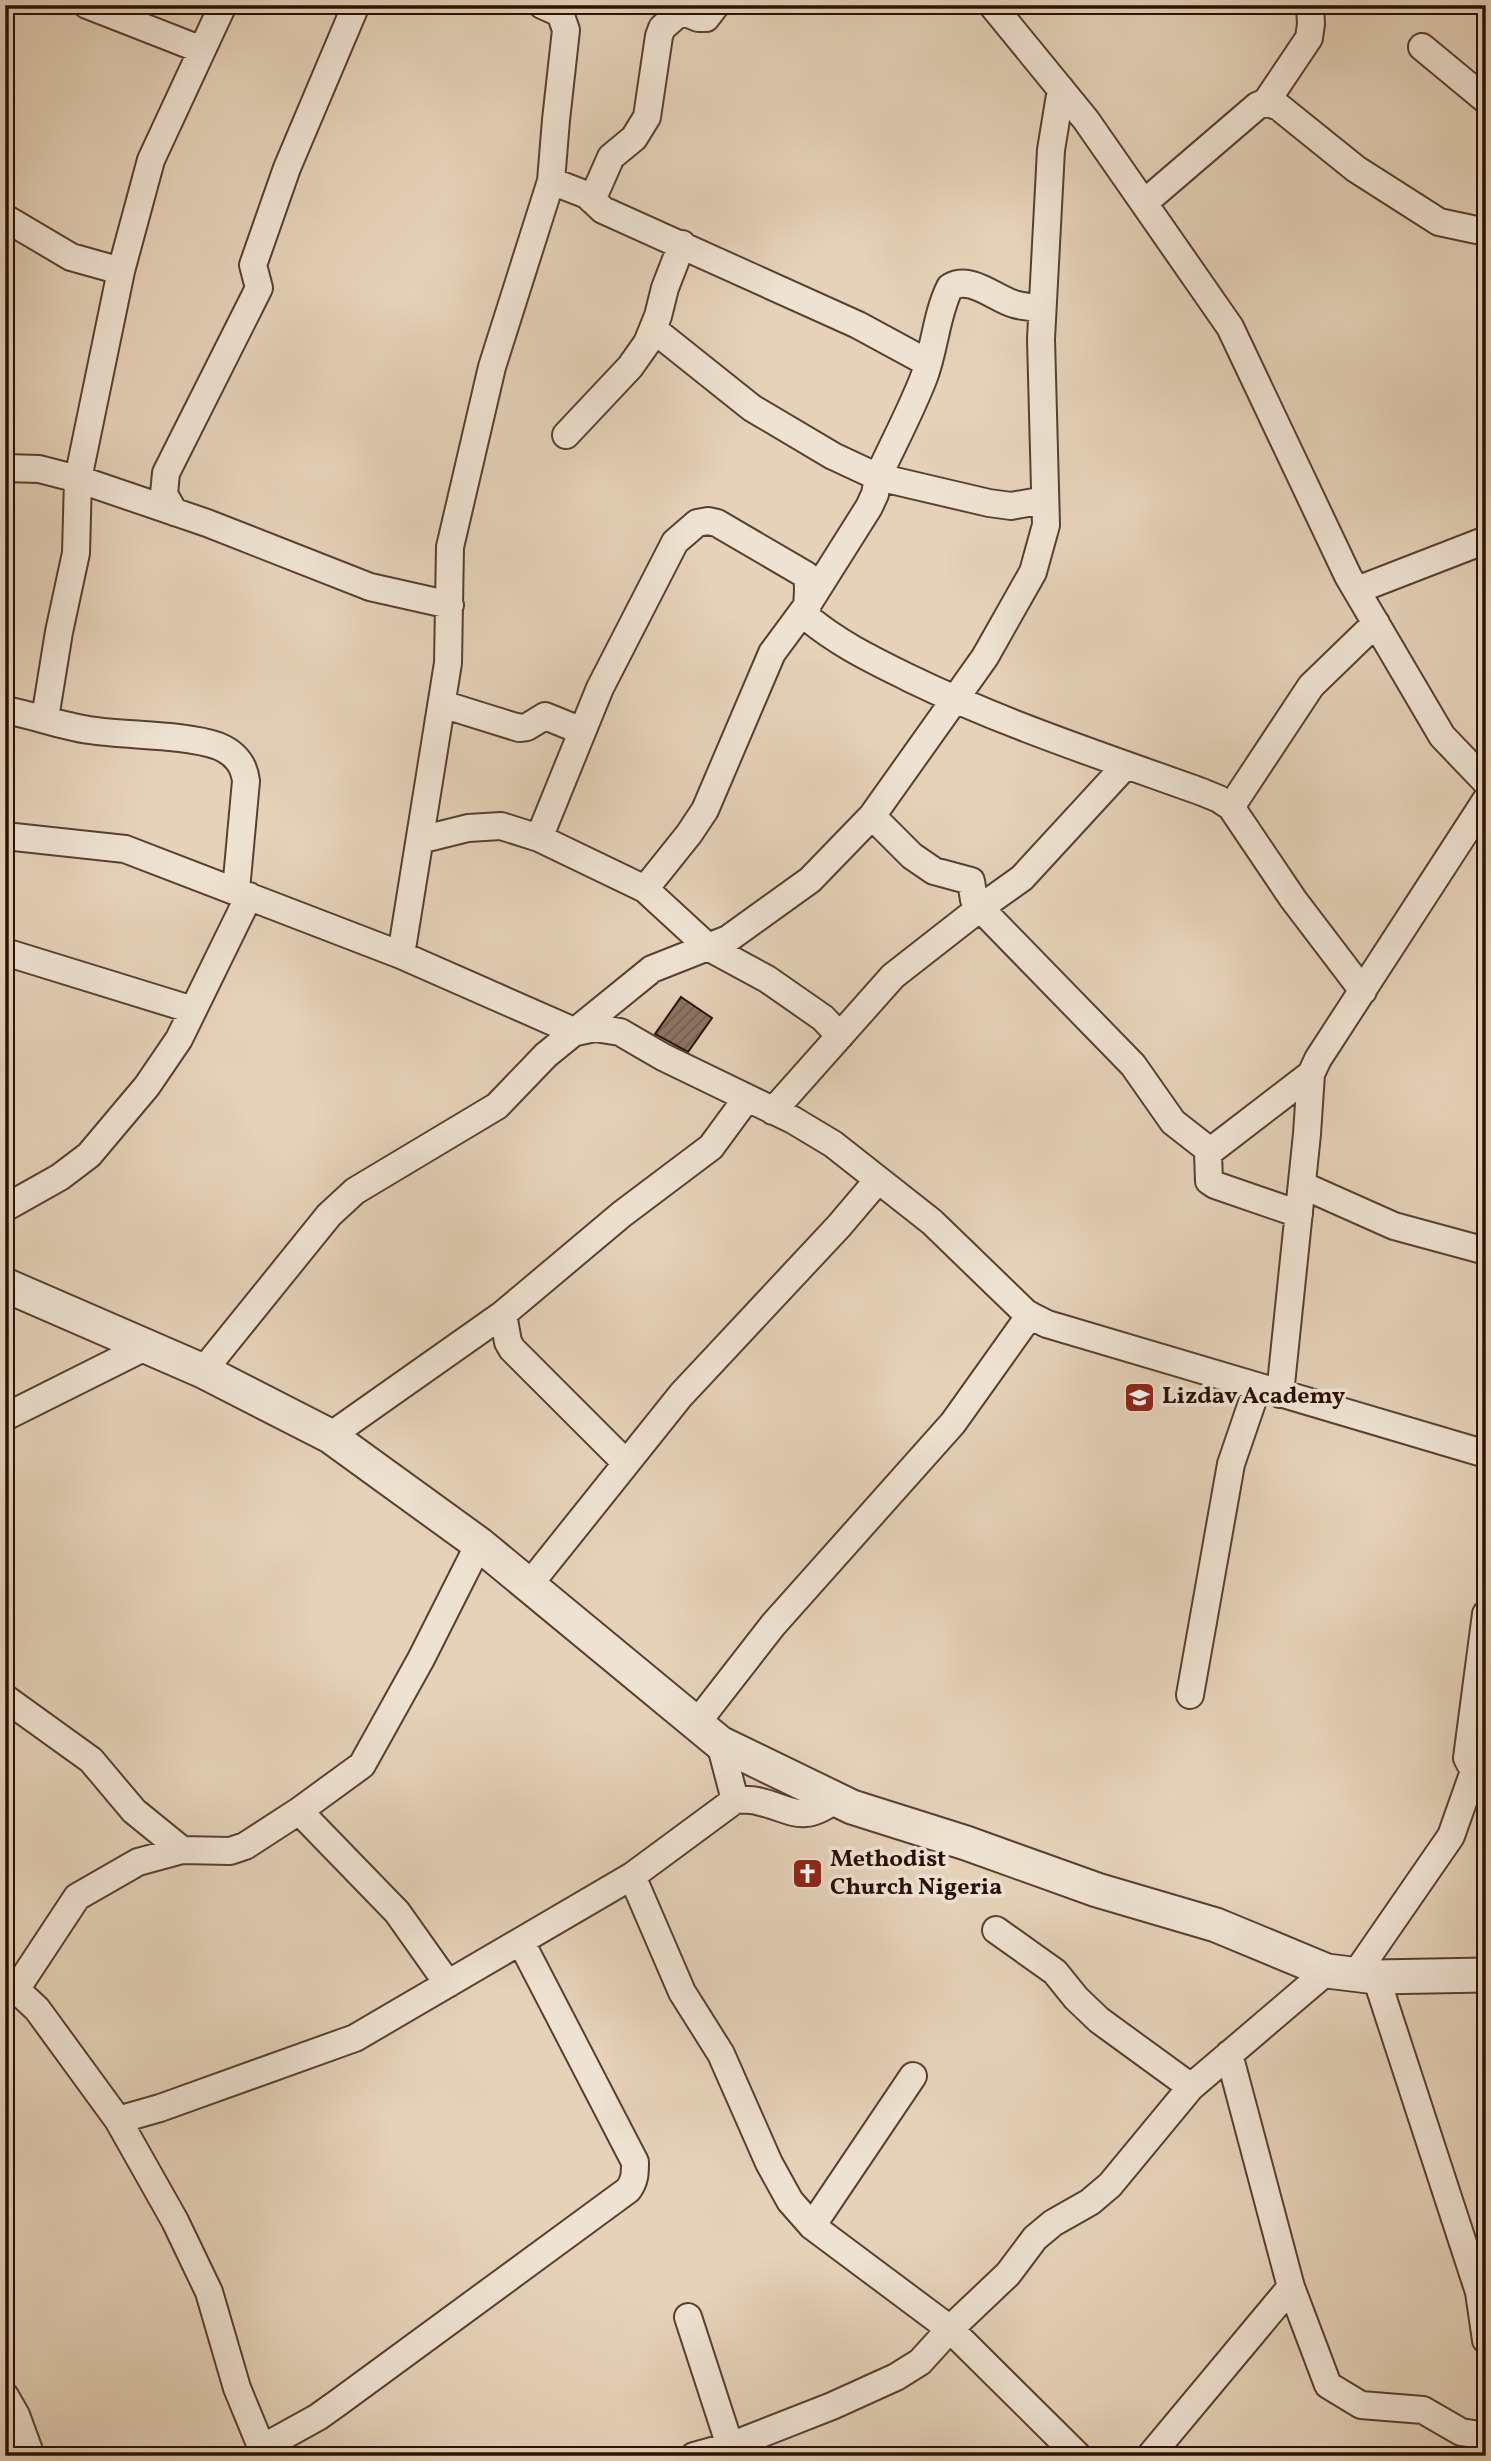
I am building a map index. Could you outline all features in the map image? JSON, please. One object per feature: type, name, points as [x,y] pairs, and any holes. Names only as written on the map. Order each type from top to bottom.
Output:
[{"type":"street","points":[[87,5],[202,50]]},
{"type":"street","points":[[45,718],[59,632],[76,553],[78,479],[121,271],[150,160],[223,5]]},
{"type":"street","points":[[174,512],[164,494],[166,473],[259,288],[253,265],[287,168],[356,5]]},
{"type":"street","points":[[401,955],[448,663],[450,547],[492,367],[551,181],[566,30],[560,13],[542,5]]},
{"type":"street","points":[[592,200],[611,157],[634,138],[647,117],[662,28],[681,11],[698,18],[706,18],[716,5]]},
{"type":"street","points":[[992,5],[1086,120],[1230,327],[1357,590],[1443,736],[1486,782]]},
{"type":"street","points":[[1144,203],[1257,106],[1266,102],[1309,38],[1310,5]]},
{"type":"street","points":[[1423,47],[1486,100]]},
{"type":"street","points":[[203,1371],[329,1215],[355,1191],[496,1106],[546,1055],[652,970],[728,939],[754,923],[810,880],[872,816],[985,657],[1033,572],[1046,525],[1042,307],[1051,150],[1061,89]]},
{"type":"street","points":[[1266,102],[1279,107],[1356,169],[1439,222],[1486,232]]},
{"type":"street","points":[[551,181],[587,195],[603,210],[858,326],[928,363]]},
{"type":"street","points":[[5,218],[71,257],[121,271]]},
{"type":"street","points":[[566,435],[630,367],[647,343],[682,244]]},
{"type":"street","points":[[645,889],[705,810],[772,653],[806,607],[869,507],[875,494],[877,477],[924,377],[943,302],[950,287],[955,284],[981,288],[1017,306],[1042,307]]},
{"type":"street","points":[[653,329],[752,408],[833,456],[877,477],[989,503],[1011,506],[1045,500]]},
{"type":"street","points":[[5,468],[39,469],[78,479],[174,512],[369,587],[450,605]]},
{"type":"street","points":[[121,494],[166,473]]},
{"type":"street","points":[[538,838],[600,688],[675,542],[697,523],[708,521],[717,523],[806,575],[809,583],[806,607],[808,618],[845,647],[955,700],[1039,735],[1202,792],[1231,807],[1293,899],[1363,991]]},
{"type":"street","points":[[1357,590],[1486,540]]},
{"type":"street","points":[[1231,807],[1311,686],[1376,623]]},
{"type":"street","points":[[442,704],[519,728],[527,727],[545,716],[582,731]]},
{"type":"street","points":[[5,710],[87,730],[197,742],[219,747],[236,758],[245,768],[246,781],[242,893],[179,1039],[148,1086],[89,1155],[60,1177],[5,1208]]},
{"type":"street","points":[[773,1111],[893,976],[1021,878],[1126,765]]},
{"type":"street","points":[[1209,1153],[1311,1074],[1486,800]]},
{"type":"street","points":[[872,816],[923,864],[934,871],[971,881],[974,900],[979,908],[1133,1065],[1173,1122],[1205,1147],[1209,1153],[1209,1181],[1299,1214]]},
{"type":"street","points":[[420,840],[468,828],[501,826],[538,838],[645,889],[708,947],[767,979],[822,1018],[840,1036]]},
{"type":"street","points":[[5,836],[125,849],[401,955],[576,1032],[595,1028],[620,1032],[833,1144],[932,1222],[1030,1315],[1064,1331],[1486,1454]]},
{"type":"street","points":[[5,951],[193,1010]]},
{"type":"street","points":[[1190,1695],[1231,1464],[1269,1391],[1299,1214],[1311,1074]]},
{"type":"street","points":[[330,1436],[503,1314],[622,1214],[711,1147],[747,1098]]},
{"type":"street","points":[[529,1585],[681,1395],[839,1226],[878,1180]]},
{"type":"street","points":[[1302,1185],[1394,1226],[1486,1251]]},
{"type":"street","points":[[5,1285],[203,1371],[330,1436],[480,1544],[708,1734],[852,1807],[966,1843],[1097,1890],[1216,1925],[1353,1974],[1486,1976]]},
{"type":"street","points":[[503,1314],[508,1342],[512,1349],[626,1463]]},
{"type":"street","points":[[708,1734],[773,1625],[953,1423],[1030,1315]]},
{"type":"street","points":[[5,1417],[147,1346]]},
{"type":"street","points":[[480,1544],[421,1659],[362,1765],[245,1846],[230,1851],[182,1850],[138,1862],[77,1898],[11,1983],[37,2009],[118,2120],[175,2221],[209,2292],[237,2388],[263,2452],[339,2402],[628,2190],[632,2184],[635,2162],[521,1942]]},
{"type":"street","points":[[694,2456],[730,2446],[832,2406],[896,2377],[920,2362],[950,2329],[1008,2274],[1035,2238],[1053,2223],[1090,2202],[1110,2185],[1191,2087],[1229,2054],[1353,1974],[1451,1836],[1474,1771],[1467,1758],[1486,1614]]},
{"type":"street","points":[[5,1698],[91,1760],[134,1811],[182,1850]]},
{"type":"street","points":[[708,1734],[735,1800]]},
{"type":"street","points":[[118,2120],[160,2108],[355,2038],[632,1876],[735,1800],[755,1800],[797,1814],[820,1811],[836,1799]]},
{"type":"street","points":[[299,1811],[397,1912],[449,1984]]},
{"type":"street","points":[[632,1876],[682,1992],[722,2054],[769,2163],[790,2201],[811,2226],[950,2329],[1078,2456]]},
{"type":"street","points":[[996,1930],[1055,1972],[1099,2020],[1191,2087]]},
{"type":"street","points":[[1353,1974],[1479,2292],[1486,2340]]},
{"type":"street","points":[[1229,2054],[1291,2287],[1328,2385],[1361,2405],[1423,2410],[1461,2432],[1486,2436]]},
{"type":"street","points":[[811,2226],[913,2076]]},
{"type":"street","points":[[1150,2456],[1291,2287]]},
{"type":"street","points":[[688,2317],[730,2446]]},
{"type":"street","points":[[5,2396],[16,2415],[31,2456]]},
{"type":"building","points":[[681,997],[712,1018],[688,1052],[655,1034]]},
{"type":"place","name":"Lizdav Academy","points":[[1139,1397]]},
{"type":"place","name":"Methodist Church Nigeria","points":[[807,1874]]}]
